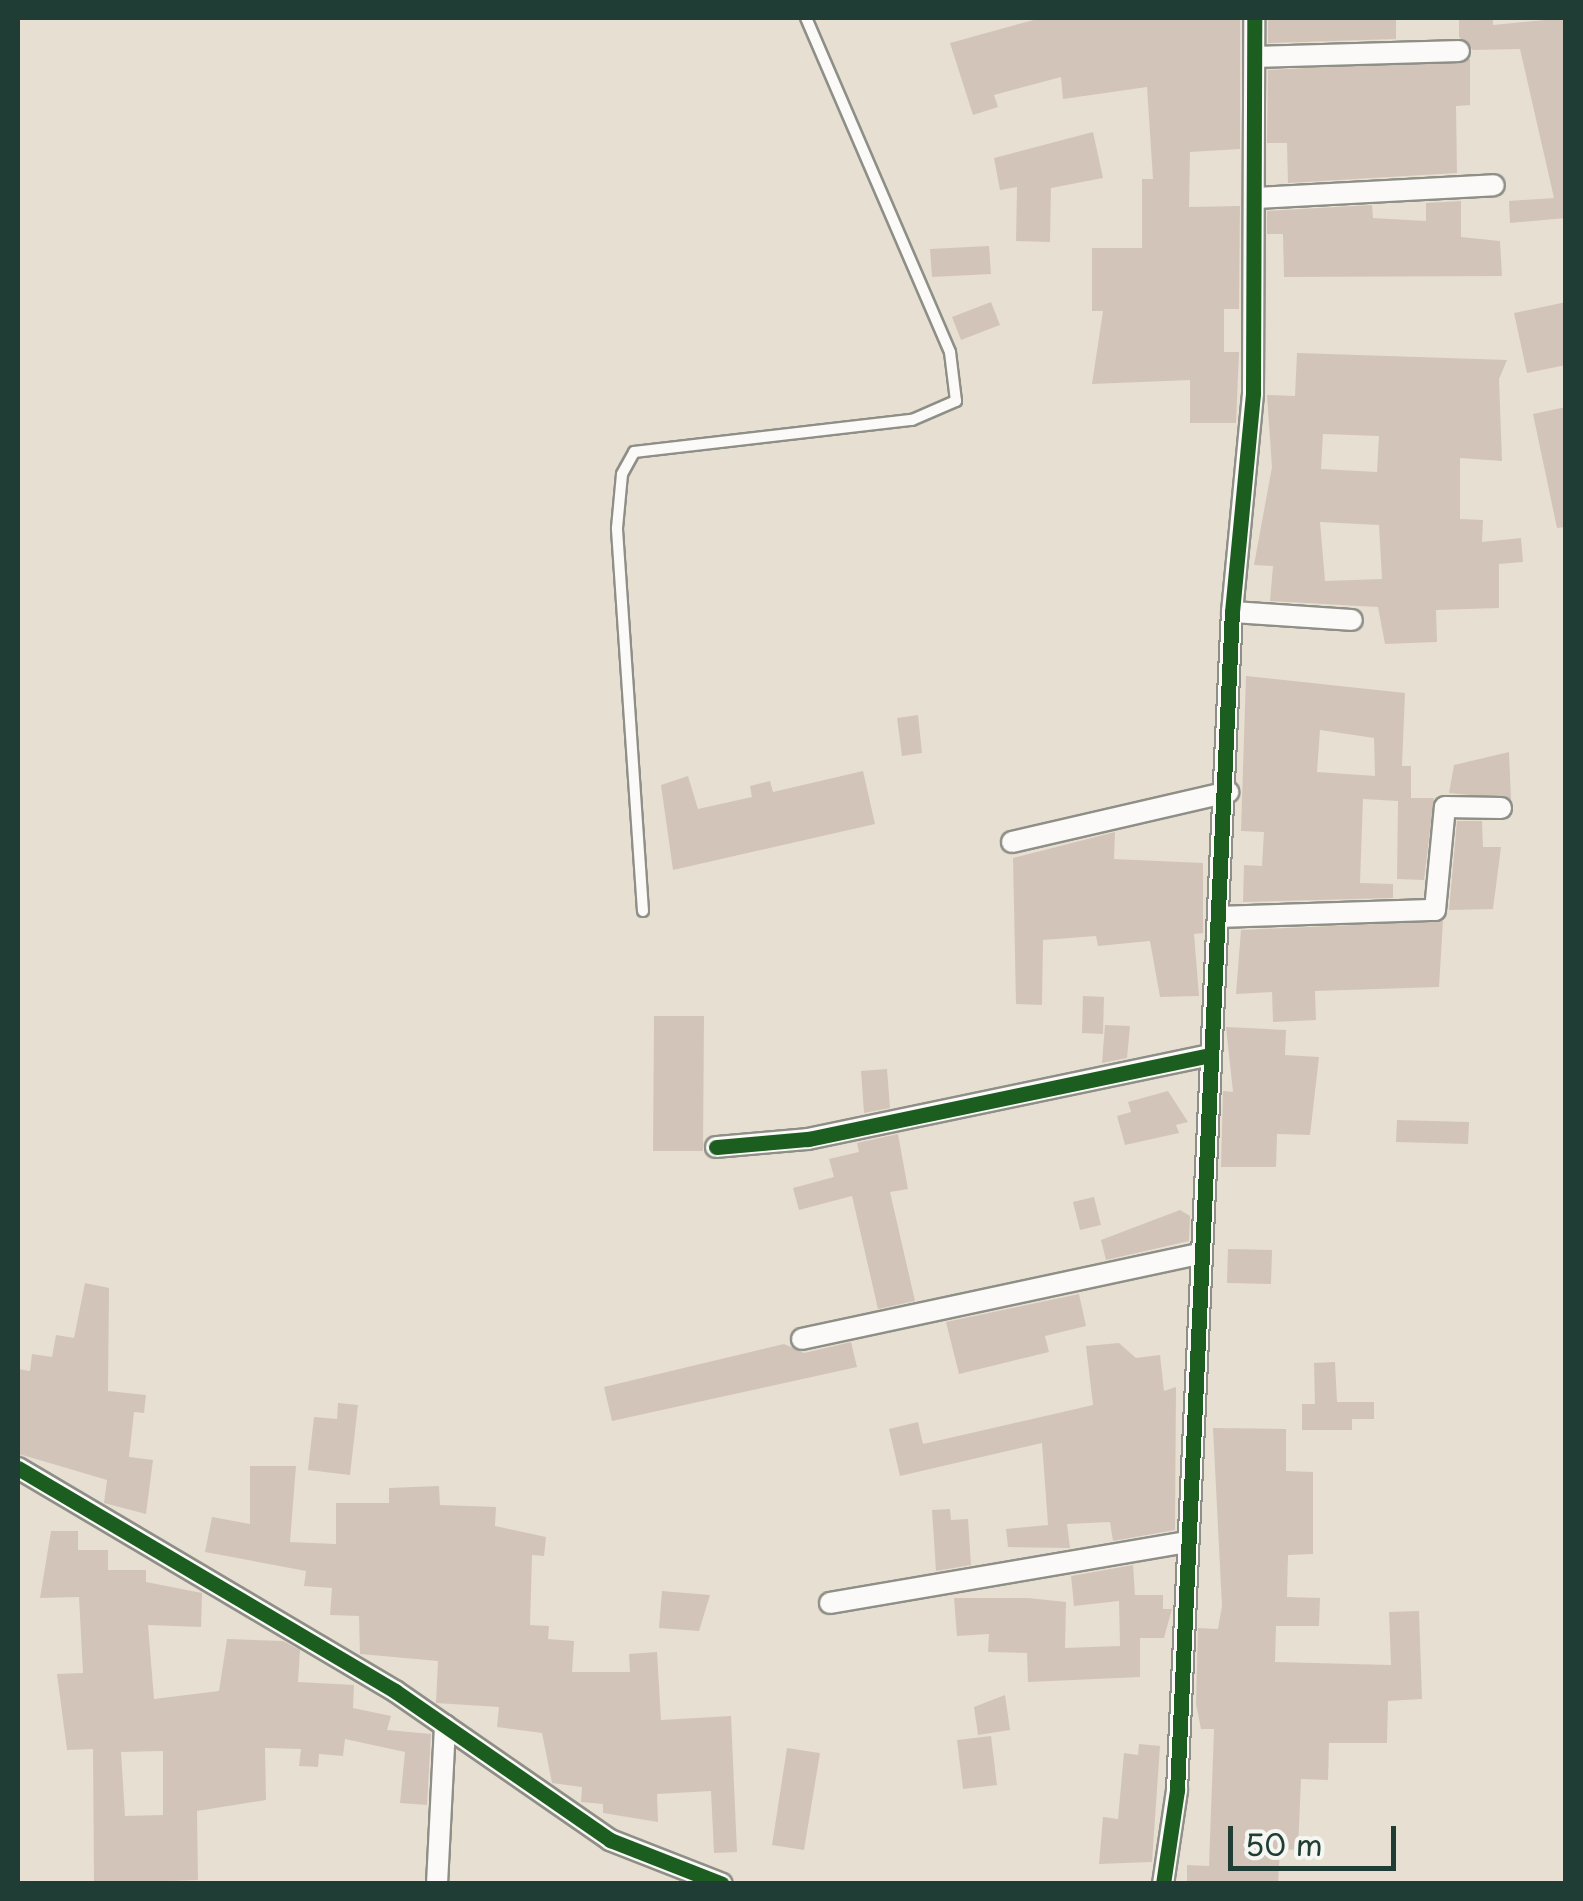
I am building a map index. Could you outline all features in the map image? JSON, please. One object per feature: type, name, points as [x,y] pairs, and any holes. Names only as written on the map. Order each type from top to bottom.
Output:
[{"type":"street","points":[[1163,1884],[1188,1542],[1198,1254],[1228,792],[1232,612],[1250,445],[1257,198],[1254,18]]},
{"type":"street","points":[[1255,57],[1458,52]]},
{"type":"street","points":[[1257,198],[1494,186]]},
{"type":"street","points":[[1232,612],[1352,620]]},
{"type":"street","points":[[1012,842],[1228,792]]},
{"type":"street","points":[[1220,918],[1434,910],[1444,807],[1501,808]]},
{"type":"street","points":[[716,1147],[808,1139],[1210,1056]]},
{"type":"street","points":[[802,1339],[1198,1254]]},
{"type":"street","points":[[18,1468],[445,1725],[632,1854],[722,1884]]},
{"type":"street","points":[[830,1604],[1188,1542]]},
{"type":"street","points":[[437,1884],[445,1725]]},
{"type":"lane","points":[[644,910],[617,528],[622,474],[634,452],[912,420],[956,400],[950,352],[806,18]]},
{"type":"building","points":[[1041,18],[1240,18],[1240,149],[1190,152],[1189,207],[1240,206],[1239,309],[1224,309],[1224,352],[1239,352],[1236,423],[1190,423],[1190,380],[1092,384],[1103,311],[1092,311],[1092,248],[1142,248],[1142,179],[1153,179],[1147,87],[1063,99],[1061,77],[994,95],[998,107],[973,115],[950,43]]},
{"type":"building","points":[[1268,18],[1396,18],[1396,39],[1268,43]]},
{"type":"building","points":[[1459,18],[1493,18],[1493,25],[1566,18],[1566,218],[1510,223],[1509,201],[1554,198],[1520,49],[1473,50],[1459,37]]},
{"type":"building","points":[[1470,59],[1470,105],[1456,106],[1457,173],[1288,183],[1287,143],[1267,143],[1268,70]]},
{"type":"building","points":[[1093,132],[1103,178],[1051,188],[1050,242],[1016,241],[1017,187],[1000,190],[994,158]]},
{"type":"building","points":[[1461,201],[1461,237],[1500,241],[1502,276],[1284,277],[1283,234],[1267,234],[1267,211],[1372,205],[1373,218],[1426,221],[1426,203]]},
{"type":"building","points":[[989,246],[991,274],[932,277],[930,249]]},
{"type":"building","points":[[991,302],[1000,325],[961,340],[952,317]]},
{"type":"building","points":[[1566,302],[1566,365],[1527,373],[1514,313]]},
{"type":"building","points":[[1297,353],[1507,360],[1499,379],[1502,461],[1460,458],[1460,519],[1483,520],[1482,542],[1521,538],[1523,562],[1499,564],[1499,608],[1436,610],[1437,642],[1385,644],[1378,607],[1270,601],[1273,566],[1254,565],[1272,467],[1267,395],[1295,396]],"holes":[[[1323,434],[1379,436],[1377,472],[1321,469]],[[1320,522],[1379,525],[1382,579],[1325,581]]]},
{"type":"building","points":[[1566,407],[1566,527],[1557,528],[1533,414]]},
{"type":"building","points":[[1246,676],[1405,693],[1402,766],[1411,766],[1411,798],[1434,798],[1424,880],[1397,879],[1398,801],[1363,799],[1360,883],[1393,884],[1393,898],[1243,902],[1244,865],[1262,866],[1264,832],[1241,831]],"holes":[[[1320,730],[1374,738],[1375,776],[1317,772]]]},
{"type":"building","points":[[918,715],[922,753],[902,756],[897,718]]},
{"type":"building","points":[[1509,752],[1511,799],[1449,793],[1454,765]]},
{"type":"building","points":[[863,771],[875,824],[673,870],[661,785],[688,776],[698,809],[752,797],[750,786],[770,781],[773,792]]},
{"type":"building","points":[[1457,821],[1482,821],[1483,847],[1501,847],[1493,909],[1449,910]]},
{"type":"building","points":[[1115,832],[1114,859],[1203,863],[1203,933],[1194,934],[1199,996],[1160,997],[1150,941],[1098,946],[1096,936],[1043,940],[1042,1005],[1016,1004],[1013,858]]},
{"type":"building","points":[[1443,921],[1439,987],[1315,991],[1316,1020],[1273,1022],[1272,992],[1236,994],[1241,930]]},
{"type":"building","points":[[1083,996],[1104,997],[1103,1034],[1082,1033]]},
{"type":"building","points":[[654,1016],[704,1016],[703,1151],[653,1151]]},
{"type":"building","points":[[1105,1025],[1130,1026],[1127,1058],[1102,1063]]},
{"type":"building","points":[[1226,1027],[1286,1030],[1285,1055],[1319,1057],[1310,1135],[1277,1134],[1276,1167],[1221,1167],[1223,1091],[1233,1092]]},
{"type":"building","points":[[887,1069],[890,1108],[864,1113],[861,1071]]},
{"type":"building","points":[[1168,1091],[1188,1122],[1176,1125],[1179,1133],[1125,1145],[1117,1116],[1131,1112],[1128,1102]]},
{"type":"building","points":[[1397,1120],[1469,1122],[1468,1144],[1396,1142]]},
{"type":"building","points":[[898,1134],[908,1189],[890,1192],[915,1301],[878,1309],[852,1196],[799,1210],[793,1188],[834,1177],[829,1159],[859,1152],[857,1143]]},
{"type":"building","points":[[1094,1197],[1101,1225],[1080,1230],[1073,1202]]},
{"type":"building","points":[[1180,1210],[1190,1216],[1189,1241],[1106,1260],[1101,1240]]},
{"type":"building","points":[[1228,1249],[1272,1250],[1271,1284],[1227,1283]]},
{"type":"building","points":[[85,1283],[109,1288],[108,1391],[146,1395],[144,1413],[134,1412],[129,1457],[153,1460],[146,1514],[104,1503],[107,1480],[19,1454],[18,1369],[30,1371],[32,1354],[52,1357],[56,1335],[74,1338]]},
{"type":"building","points":[[1079,1294],[1086,1326],[1045,1336],[1049,1352],[959,1374],[946,1322]]},
{"type":"building","points":[[851,1342],[857,1367],[612,1421],[604,1387],[784,1344],[804,1353]]},
{"type":"building","points":[[1119,1343],[1136,1358],[1160,1355],[1164,1391],[1176,1387],[1175,1530],[1113,1541],[1110,1522],[1067,1524],[1070,1548],[1008,1547],[1006,1529],[1048,1525],[1042,1443],[900,1476],[889,1429],[918,1422],[923,1444],[1093,1405],[1086,1346]]},
{"type":"building","points":[[1335,1362],[1337,1402],[1374,1402],[1374,1419],[1352,1419],[1352,1430],[1302,1430],[1302,1404],[1315,1404],[1314,1363]]},
{"type":"building","points":[[338,1403],[358,1405],[350,1475],[308,1470],[314,1417],[337,1419]]},
{"type":"building","points":[[1213,1428],[1286,1429],[1286,1471],[1313,1472],[1313,1554],[1288,1555],[1287,1597],[1320,1598],[1319,1626],[1276,1626],[1275,1662],[1391,1665],[1389,1612],[1419,1611],[1422,1699],[1388,1701],[1387,1743],[1329,1743],[1328,1780],[1301,1779],[1298,1850],[1280,1849],[1278,1884],[1187,1884],[1187,1865],[1209,1866],[1214,1729],[1201,1729],[1196,1704],[1198,1628],[1218,1629],[1222,1606]]},
{"type":"building","points":[[250,1466],[296,1466],[290,1542],[336,1544],[336,1503],[389,1503],[389,1488],[439,1486],[440,1505],[496,1507],[495,1526],[546,1537],[544,1556],[532,1555],[530,1625],[549,1626],[548,1639],[574,1641],[572,1672],[630,1672],[629,1654],[657,1652],[661,1720],[731,1716],[737,1852],[714,1853],[711,1791],[657,1794],[658,1822],[603,1813],[603,1804],[581,1802],[582,1787],[552,1783],[542,1733],[497,1727],[499,1707],[436,1703],[438,1661],[360,1654],[359,1616],[330,1615],[332,1588],[304,1586],[306,1571],[205,1552],[212,1517],[250,1524]]},
{"type":"building","points":[[950,1509],[951,1520],[968,1519],[971,1565],[936,1571],[932,1510]]},
{"type":"building","points":[[51,1531],[78,1531],[78,1550],[108,1550],[108,1570],[146,1570],[146,1582],[202,1593],[201,1627],[148,1625],[154,1699],[219,1691],[227,1639],[283,1641],[300,1650],[298,1682],[354,1685],[353,1708],[391,1716],[387,1730],[431,1734],[427,1805],[400,1803],[405,1752],[345,1739],[343,1756],[319,1754],[318,1767],[299,1766],[301,1749],[265,1748],[266,1800],[197,1811],[198,1880],[94,1884],[93,1749],[67,1750],[57,1674],[83,1673],[79,1597],[40,1598]],"holes":[[[163,1751],[163,1815],[125,1816],[121,1752]]]},
{"type":"building","points":[[1133,1565],[1135,1595],[1163,1595],[1163,1609],[1172,1609],[1164,1638],[1140,1638],[1140,1677],[1028,1682],[1027,1653],[988,1652],[989,1634],[957,1636],[954,1598],[1028,1598],[1066,1602],[1065,1648],[1120,1646],[1119,1601],[1074,1606],[1071,1576]]},
{"type":"building","points":[[662,1591],[710,1595],[699,1631],[659,1628]]},
{"type":"building","points":[[1005,1695],[1010,1730],[978,1735],[974,1707]]},
{"type":"building","points":[[991,1736],[997,1785],[963,1789],[957,1740]]},
{"type":"building","points":[[1139,1744],[1160,1746],[1152,1862],[1099,1864],[1103,1817],[1118,1819],[1124,1753],[1138,1755]]},
{"type":"building","points":[[787,1748],[820,1753],[804,1850],[772,1845]]},
{"type":"cycle path","points":[[1163,1884],[1177,1790],[1232,612],[1253,393],[1254,18]]},
{"type":"cycle path","points":[[716,1147],[808,1139],[1209,1055]]},
{"type":"cycle path","points":[[18,1468],[395,1691],[610,1840],[722,1884]]}]
